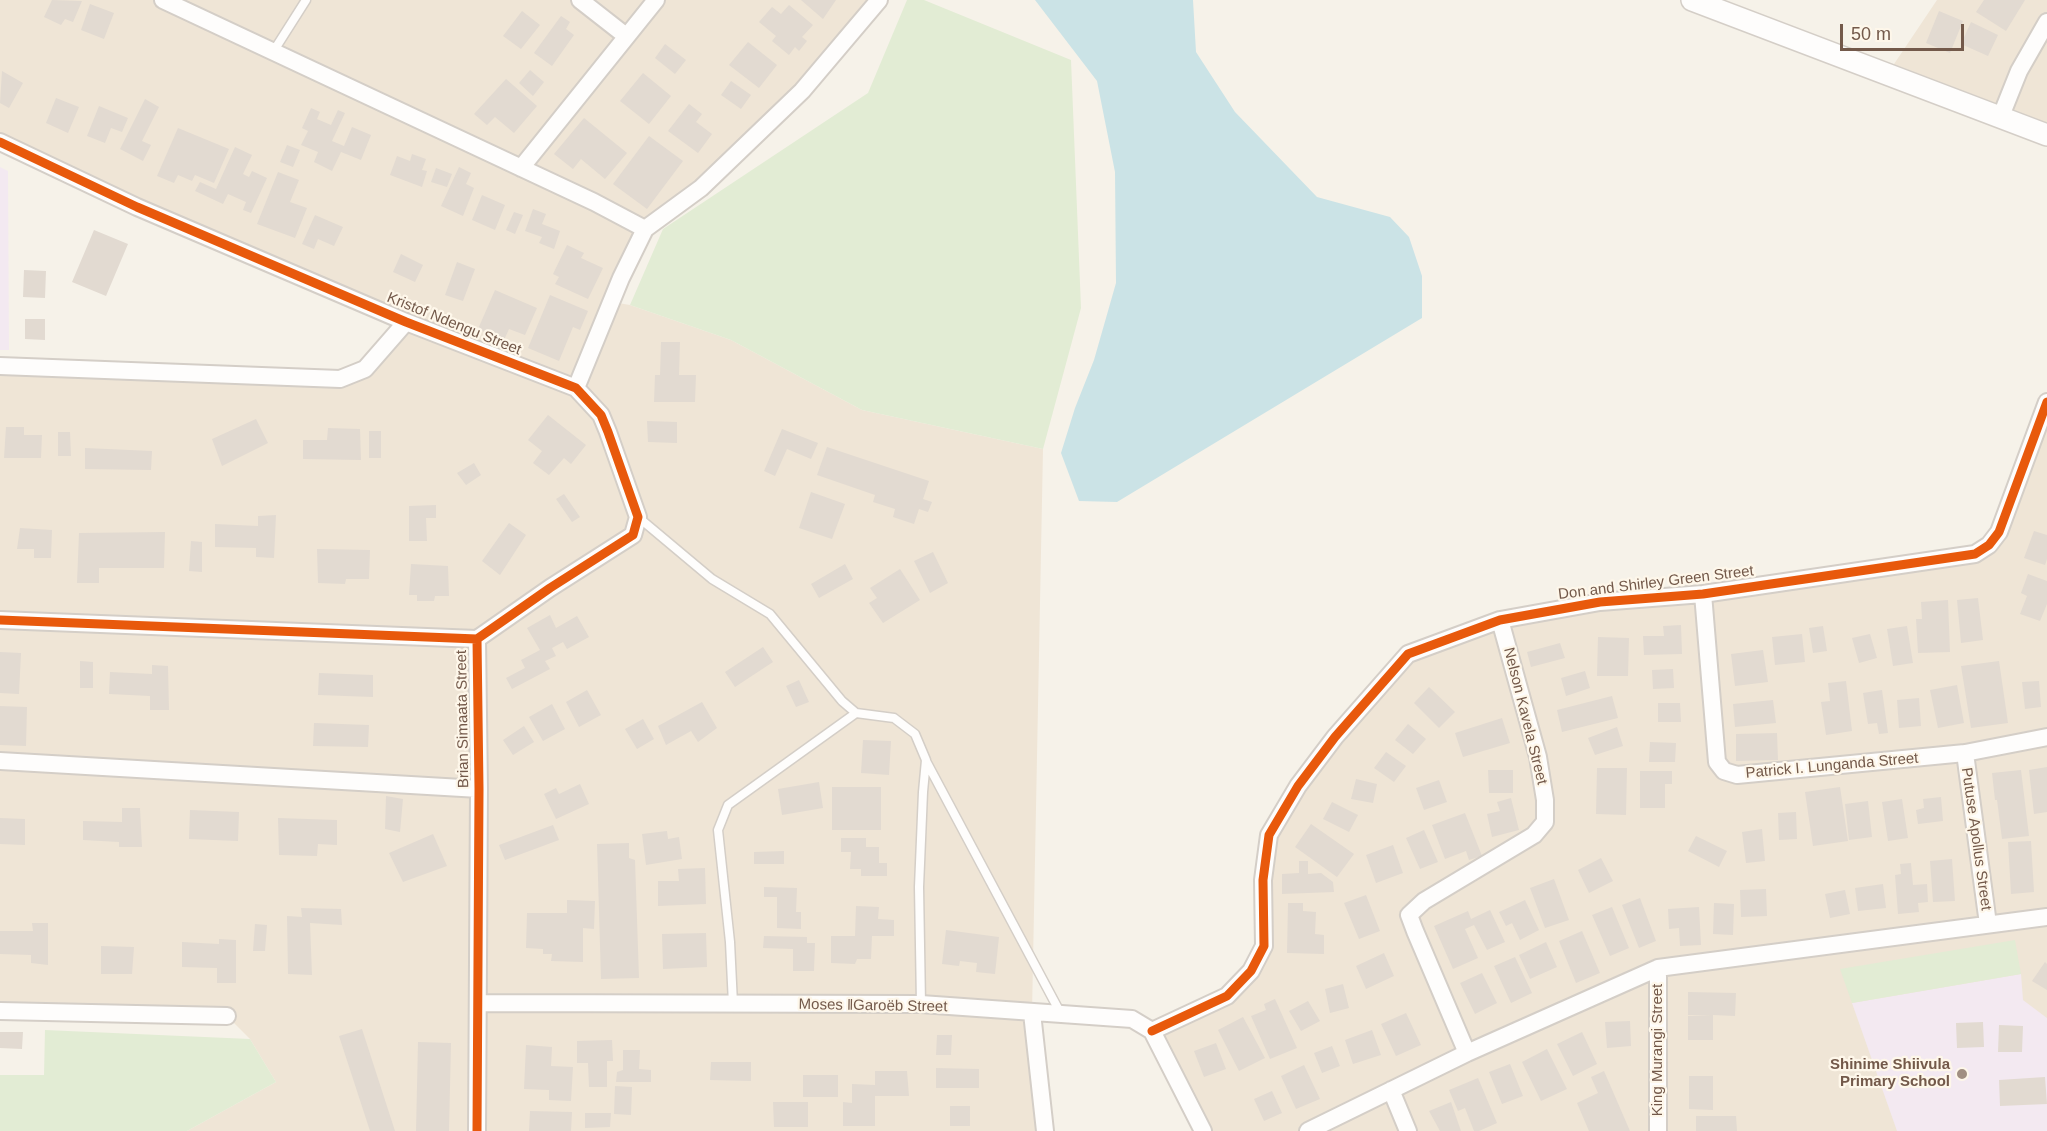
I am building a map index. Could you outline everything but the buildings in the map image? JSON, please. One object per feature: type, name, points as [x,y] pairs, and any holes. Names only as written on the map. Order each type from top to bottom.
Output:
[{"type":"street","points":[[163,0],[521,168],[645,229]]},
{"type":"street","points":[[580,0],[626,36]]},
{"type":"street","points":[[521,168],[656,0]]},
{"type":"street","points":[[576,388],[621,278],[645,229],[701,188],[802,91],[879,0]]},
{"type":"street","points":[[1692,0],[2047,135]]},
{"type":"street","points":[[2001,116],[2019,71],[2047,22]]},
{"type":"street","name":"Kristof Ndengu Street","points":[[0,142],[137,207],[406,322],[576,388],[601,415],[638,517]]},
{"type":"street","points":[[0,366],[340,379],[365,369],[406,322]]},
{"type":"street","name":"Don and Shirley Green Street","points":[[1152,1031],[1227,996],[1251,971],[1263,946],[1263,880],[1269,835],[1298,786],[1377,688],[1408,654],[1500,620],[1600,602],[1703,594],[1975,554],[2000,532],[2047,402]]},
{"type":"street","points":[[477,639],[549,588],[633,535],[638,517]]},
{"type":"street","name":"Patrick I. Lunganda Street","points":[[1703,594],[1717,762],[1724,771],[1737,775],[1965,753],[2047,737]]},
{"type":"street","name":"Brian Simaata Street","points":[[0,620],[477,639],[479,789],[477,1131]]},
{"type":"street","name":"Nelson Kavela Street","points":[[1467,1053],[1409,915],[1424,901],[1534,835],[1545,822],[1545,800],[1538,757],[1500,620]]},
{"type":"street","name":"Putuse Apollus Street","points":[[1965,753],[1988,924]]},
{"type":"street","points":[[0,761],[479,789]]},
{"type":"street","points":[[1308,1131],[1467,1053],[1658,968],[2047,917]]},
{"type":"street","name":"King Murangi Street","points":[[1658,968],[1658,1131]]},
{"type":"street","name":"Moses ǁGaroëb Street","points":[[479,1003],[921,1004],[1132,1019],[1152,1031]]},
{"type":"street","points":[[0,1011],[227,1016]]},
{"type":"street","points":[[1032,1013],[1045,1131]]},
{"type":"street","points":[[1152,1031],[1203,1131]]},
{"type":"street","points":[[1391,1090],[1408,1131]]},
{"type":"lane","points":[[273,52],[306,0]]},
{"type":"lane","points":[[638,517],[712,579],[770,614],[842,701],[856,713],[894,718],[915,735],[926,760],[1062,1014]]},
{"type":"lane","points":[[733,1005],[730,942],[718,830],[728,805],[856,713]]},
{"type":"lane","points":[[921,1004],[919,887],[922,792],[926,760]]},
{"type":"shaded area","points":[[0,0],[879,0],[802,91],[645,229],[612,302],[630,305],[731,340],[862,410],[1043,449],[1032,1013],[1045,1131],[187,1131],[276,1082],[250,1039],[227,1016],[0,1011],[0,366],[340,379],[365,369],[405,322],[0,142]]},
{"type":"shaded area","points":[[1937,0],[2047,0],[2047,135],[1888,73]]},
{"type":"shaded area","points":[[0,167],[8,171],[9,350],[0,350]]},
{"type":"shaded area","points":[[2047,402],[2047,1131],[1203,1131],[1152,1031],[1227,996],[1264,946],[1269,835],[1408,654],[1500,620],[1989,545]]},
{"type":"shaded area","name":"Shinime Shiivula Primary School","points":[[2021,974],[2023,1000],[2047,1018],[2047,1131],[1897,1131],[1852,1003]]},
{"type":"green space","points":[[907,0],[924,0],[1071,60],[1081,308],[1043,449],[862,410],[731,340],[630,305],[663,229],[868,93]]},
{"type":"green space","points":[[2015,940],[2021,974],[1852,1003],[1840,969]]},
{"type":"green space","points":[[45,1030],[250,1039],[276,1082],[187,1131],[0,1131],[0,1075],[44,1075]]},
{"type":"water","points":[[1035,0],[1193,0],[1196,52],[1235,112],[1317,197],[1390,217],[1409,237],[1422,276],[1422,318],[1117,502],[1079,501],[1061,453],[1075,408],[1094,360],[1116,283],[1115,172],[1097,81]]},
{"type":"cycle path","points":[[0,142],[137,207],[406,322],[576,388],[601,415],[608,432],[638,517],[633,535],[550,588],[477,639]]},
{"type":"cycle path","points":[[1152,1031],[1227,996],[1251,971],[1264,946],[1263,880],[1269,835],[1298,786],[1335,737],[1408,654],[1500,620],[1600,602],[1703,594],[1975,554],[1989,545],[1999,532],[2047,402]]},
{"type":"cycle path","points":[[0,620],[477,639],[479,789],[477,1131]]},
{"type":"place","name":"Shinime Shiivula Primary School","points":[[1962,1074]]}]
